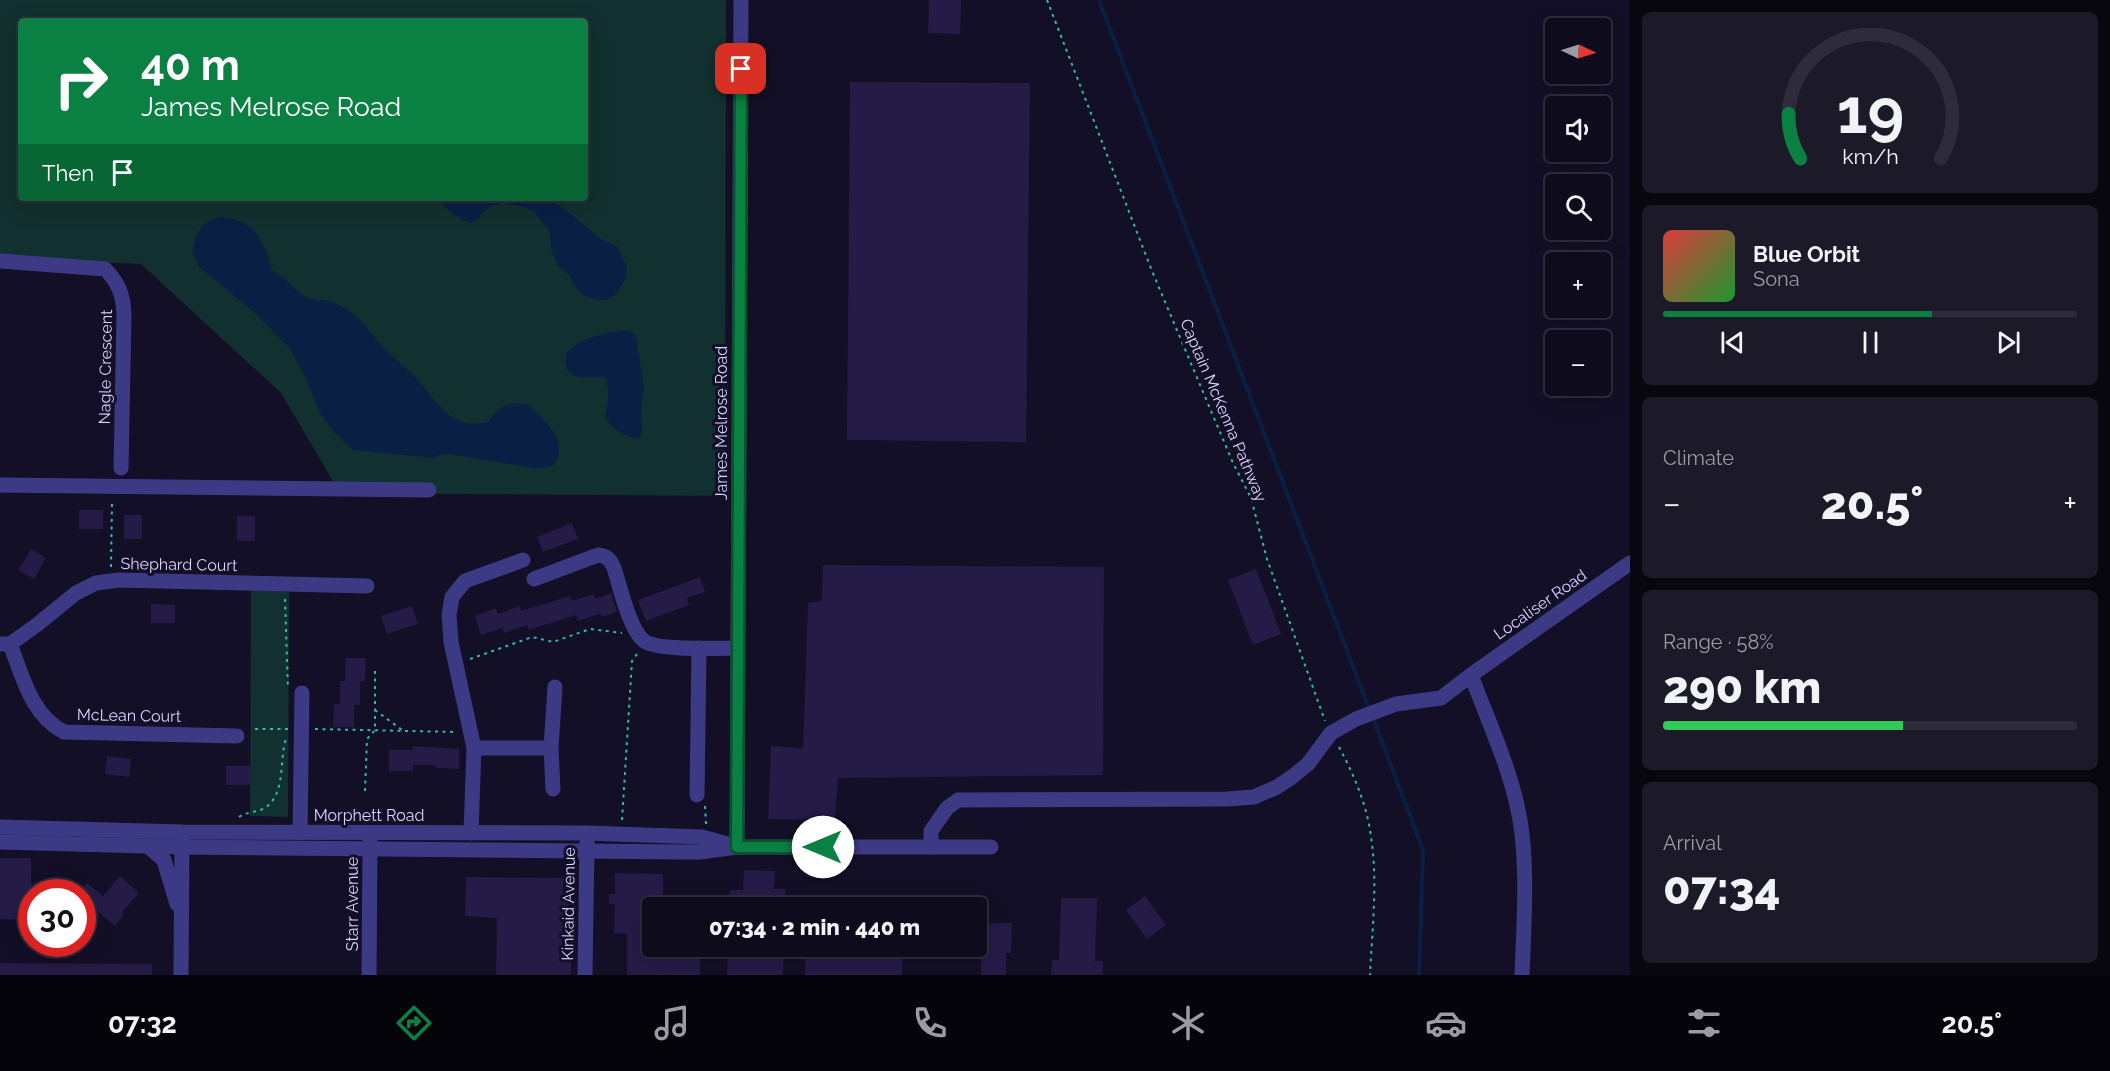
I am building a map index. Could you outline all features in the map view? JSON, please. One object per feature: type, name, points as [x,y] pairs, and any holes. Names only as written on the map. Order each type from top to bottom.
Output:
[{"type":"street","name":"James Melrose Road","points":[[737,847],[741,0]]},
{"type":"street","name":"Nagle Crescent","points":[[0,261],[105,269],[115,279],[123,297],[124,314],[121,468]]},
{"type":"street","points":[[0,485],[429,490]]},
{"type":"street","points":[[534,579],[598,555],[605,556],[614,567],[640,635],[656,645],[738,648]]},
{"type":"street","points":[[471,833],[472,740],[451,642],[449,615],[452,597],[465,581],[523,560]]},
{"type":"street","name":"Localiser Road","points":[[1331,733],[1356,719],[1389,706],[1441,698],[1630,563]]},
{"type":"street","name":"Shephard Court","points":[[5,644],[38,624],[76,593],[96,584],[110,582],[367,586]]},
{"type":"street","name":"McLean Court","points":[[5,644],[33,702],[54,727],[64,732],[237,736]]},
{"type":"street","points":[[697,795],[699,648]]},
{"type":"street","points":[[1471,675],[1505,764],[1518,806],[1523,851],[1522,975]]},
{"type":"street","points":[[553,789],[550,748],[555,687]]},
{"type":"street","points":[[295,693],[301,729],[300,833]]},
{"type":"street","points":[[931,847],[931,831],[947,808],[958,800],[1254,797],[1267,793],[1293,777],[1308,764],[1331,733]]},
{"type":"street","points":[[472,740],[550,748]]},
{"type":"street","name":"Morphett Road","points":[[0,827],[182,840],[370,841],[587,851],[700,852],[737,847],[992,848]]},
{"type":"street","name":"Morphett Road","points":[[0,842],[148,846],[182,840],[300,833],[370,841],[471,833],[587,833],[702,837],[737,847]]},
{"type":"street","name":"Kinkaid Avenue","points":[[585,975],[587,833]]},
{"type":"street","points":[[181,975],[182,840]]},
{"type":"street","name":"Starr Avenue","points":[[369,975],[370,841]]},
{"type":"street","points":[[148,846],[164,860],[176,901],[181,949]]},
{"type":"path","name":"Captain McKenna Pathway","points":[[1047,0],[1152,271],[1233,463],[1251,498],[1267,559],[1326,724],[1362,796],[1371,838],[1373,887],[1370,975]]},
{"type":"path","points":[[110,582],[112,486]]},
{"type":"path","points":[[284,584],[295,693]]},
{"type":"path","points":[[456,664],[532,637],[553,642],[590,629],[640,635],[632,661],[622,826]]},
{"type":"path","points":[[365,791],[367,739],[375,730],[375,671]]},
{"type":"path","points":[[375,711],[404,731]]},
{"type":"path","points":[[239,826],[239,817],[242,814],[265,808],[273,800],[279,783],[283,748],[290,729],[255,729]]},
{"type":"path","points":[[301,729],[404,731],[472,740]]},
{"type":"path","points":[[697,795],[704,799],[706,827]]},
{"type":"green space","points":[[0,0],[726,0],[725,496],[340,493],[281,393],[141,264],[0,258]]},
{"type":"green space","points":[[251,590],[289,592],[288,817],[250,816]]},
{"type":"water","points":[[442,201],[549,201],[562,207],[601,239],[617,247],[627,267],[625,280],[615,295],[607,300],[598,300],[583,295],[572,282],[569,274],[558,266],[551,249],[550,232],[535,212],[525,207],[503,203],[491,206],[471,223],[449,211]]},
{"type":"water","points":[[223,217],[234,219],[251,228],[262,241],[272,270],[304,296],[333,302],[354,315],[385,350],[412,374],[436,402],[453,417],[474,424],[488,422],[500,408],[509,404],[528,404],[553,431],[557,439],[558,456],[554,465],[540,469],[449,454],[438,455],[435,458],[353,450],[335,433],[320,413],[305,376],[291,350],[254,312],[199,267],[192,252],[198,233],[209,220]]},
{"type":"water","points":[[631,331],[636,337],[644,387],[641,409],[642,433],[638,439],[620,432],[605,418],[608,392],[605,377],[576,376],[570,373],[566,365],[567,355],[578,343],[598,335]]},
{"type":"building","points":[[929,0],[961,0],[960,34],[928,33]]},
{"type":"building","points":[[850,82],[1030,83],[1026,442],[847,440]]},
{"type":"building","points":[[79,510],[103,510],[103,529],[79,529]]},
{"type":"building","points":[[124,515],[142,515],[142,539],[124,539]]},
{"type":"building","points":[[237,516],[255,516],[255,541],[237,541]]},
{"type":"building","points":[[572,523],[578,539],[543,552],[537,537]]},
{"type":"building","points":[[31,549],[46,558],[34,579],[18,570]]},
{"type":"building","points":[[823,565],[1104,567],[1103,775],[838,778],[835,820],[768,819],[771,746],[803,748],[808,603],[822,601]]},
{"type":"building","points":[[1256,569],[1281,634],[1253,645],[1228,580]]},
{"type":"building","points":[[700,577],[705,592],[687,598],[689,605],[646,621],[638,600]]},
{"type":"building","points":[[611,593],[617,612],[602,617],[601,613],[578,621],[576,615],[529,630],[527,625],[504,633],[502,628],[481,635],[475,616],[496,608],[498,614],[520,606],[521,611],[570,596],[572,601],[593,594],[595,599]]},
{"type":"building","points":[[151,604],[175,605],[175,623],[151,623]]},
{"type":"building","points":[[412,606],[418,624],[387,634],[381,616]]},
{"type":"building","points":[[346,658],[366,658],[365,681],[360,681],[360,705],[354,705],[354,727],[333,727],[334,704],[340,704],[340,681],[345,681]]},
{"type":"building","points":[[413,746],[459,749],[459,769],[436,768],[436,765],[413,765],[413,771],[389,771],[389,750],[413,750]]},
{"type":"building","points":[[107,756],[131,759],[129,777],[105,774]]},
{"type":"building","points":[[226,766],[251,766],[250,785],[226,785]]},
{"type":"building","points":[[0,858],[31,858],[31,879],[18,879],[18,920],[0,919]]},
{"type":"building","points":[[744,870],[775,871],[774,889],[785,889],[785,897],[730,897],[730,890],[743,890]]},
{"type":"building","points":[[615,873],[663,874],[663,897],[642,897],[642,957],[700,957],[700,975],[627,975],[627,934],[614,933],[615,904],[609,904],[609,894],[615,894]]},
{"type":"building","points":[[120,876],[139,893],[122,912],[124,914],[115,926],[96,910],[96,890],[103,896]]},
{"type":"building","points":[[466,877],[572,878],[571,975],[496,975],[497,918],[465,916]]},
{"type":"building","points":[[1145,896],[1166,925],[1147,939],[1126,910]]},
{"type":"building","points":[[1061,898],[1097,898],[1095,961],[1103,961],[1103,975],[1051,975],[1052,960],[1059,960]]},
{"type":"building","points":[[987,923],[1012,923],[1011,953],[1006,953],[1006,975],[981,975],[981,957],[987,957]]},
{"type":"building","points":[[728,957],[784,957],[783,975],[727,975]]},
{"type":"building","points":[[806,957],[903,957],[902,975],[805,975]]},
{"type":"building","points":[[0,963],[152,964],[152,975],[0,975]]},
{"type":"waterway","points":[[1099,0],[1370,711]]},
{"type":"waterway","points":[[1373,718],[1423,850],[1419,975]]},
{"type":"route","points":[[741,69],[737,847],[823,847]]}]
